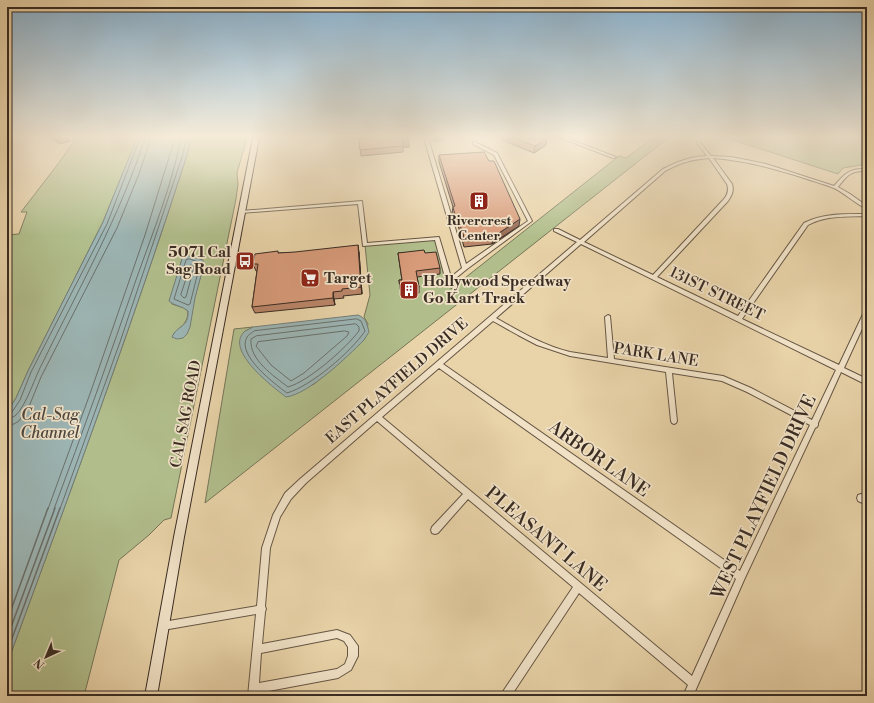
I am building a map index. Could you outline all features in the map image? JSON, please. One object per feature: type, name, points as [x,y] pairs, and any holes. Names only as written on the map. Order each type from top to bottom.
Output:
[{"type":"main road","name":"CAL SAG ROAD","points":[[151,696],[249,171]]},
{"type":"street","points":[[436,171],[465,268]]},
{"type":"street","points":[[241,212],[360,202],[365,245],[437,238],[449,281],[530,221],[505,171]]},
{"type":"street","name":"EAST PLAYFIELD DRIVE","points":[[253,692],[262,609],[266,548],[277,515],[288,496],[303,481],[378,418],[663,171]]},
{"type":"street","points":[[654,278],[729,196],[730,185],[719,171]]},
{"type":"street","name":"EAST PLAYFIELD DRIVE","points":[[783,171],[835,188]]},
{"type":"street","points":[[853,171],[849,172],[835,188],[867,208]]},
{"type":"street","points":[[739,319],[806,224],[816,219],[828,216],[867,215]]},
{"type":"street","name":"131ST STREET","points":[[556,230],[867,382]]},
{"type":"street","name":"WEST PLAYFIELD DRIVE","points":[[688,696],[742,577],[867,312]]},
{"type":"street","points":[[608,317],[611,361]]},
{"type":"street","name":"PARK LANE","points":[[492,318],[526,338],[547,347],[580,356],[723,379],[749,390],[815,425]]},
{"type":"street","name":"ARBOR LANE","points":[[439,365],[742,577]]},
{"type":"street","points":[[669,370],[674,421]]},
{"type":"street","name":"PLEASANT LANE","points":[[378,418],[467,495],[694,684]]},
{"type":"street","points":[[435,530],[467,495]]},
{"type":"street","points":[[505,696],[578,587]]},
{"type":"street","points":[[163,626],[262,609]]},
{"type":"street","points":[[253,692],[338,673],[348,667],[353,656],[353,646],[347,638],[337,634],[258,649]]},
{"type":"green space","points":[[53,171],[124,171],[103,222],[28,371],[16,398],[7,412],[7,235],[19,234],[27,212],[21,212]]},
{"type":"green space","points":[[182,171],[238,171],[236,199],[171,518],[164,520],[149,535],[119,560],[84,696],[7,696],[7,664],[77,474]],"holes":[[[182,259],[202,260],[203,268],[183,338],[173,334],[187,319],[188,311],[172,304],[171,297]]]},
{"type":"green space","points":[[600,171],[626,171],[205,503],[234,329],[253,327],[244,332],[313,385],[364,340],[368,324],[364,317],[370,295],[365,245],[437,238],[451,289]]},
{"type":"green space","points":[[828,171],[841,171],[838,174]]},
{"type":"water","name":"Cal-Sag Channel","points":[[124,171],[182,171],[77,474],[7,664],[7,412],[16,398],[28,371],[103,222]]},
{"type":"water","points":[[186,255],[203,260],[203,268],[195,298],[190,327],[187,334],[183,338],[177,339],[172,337],[174,333],[187,321],[188,311],[169,301],[182,259]]},
{"type":"water","points":[[358,315],[361,316],[367,324],[369,332],[364,340],[327,374],[306,389],[286,397],[253,368],[241,349],[240,340],[244,332],[253,327]]},
{"type":"building","name":"Rivercrest Center","points":[[444,171],[498,171],[520,219],[493,237],[465,240],[458,219],[456,219],[453,207],[455,206]]},
{"type":"building","name":"Target","points":[[358,245],[361,287],[342,289],[342,291],[333,292],[333,298],[252,307],[258,264],[253,264],[255,254],[278,251],[278,253],[295,252]]},
{"type":"building","points":[[424,250],[425,253],[436,252],[440,268],[416,271],[419,287],[400,289],[399,280],[402,280],[398,253]]},
{"type":"place","name":"Rivercrest Center","points":[[479,201]]},
{"type":"place","name":"5071 Cal Sag Road","points":[[245,261]]},
{"type":"place","name":"Target","points":[[310,278]]},
{"type":"place","name":"Hollywood Speedway Go Kart Track","points":[[409,290]]}]
